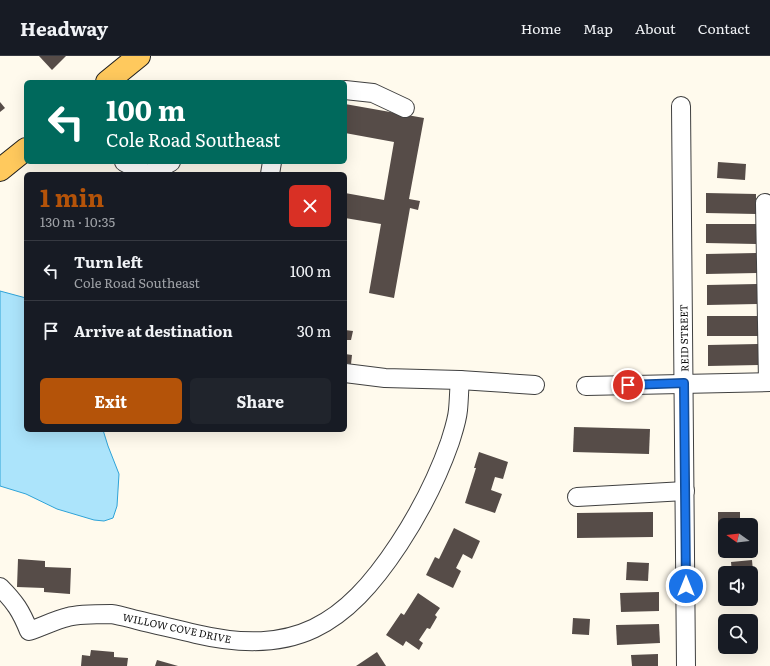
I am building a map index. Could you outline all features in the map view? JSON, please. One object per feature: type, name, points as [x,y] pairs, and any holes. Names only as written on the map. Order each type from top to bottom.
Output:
[{"type":"main road","points":[[109,80],[139,56]]},
{"type":"main road","points":[[0,170],[24,151]]},
{"type":"street","points":[[347,90],[373,93],[405,108]]},
{"type":"street","name":"REID STREET","points":[[681,106],[686,666]]},
{"type":"street","points":[[128,164],[144,172]]},
{"type":"street","points":[[152,172],[167,164]]},
{"type":"street","points":[[586,386],[769,382],[765,203]]},
{"type":"street","points":[[347,373],[385,378],[460,380],[535,385]]},
{"type":"street","name":"WILLOW COVE DRIVE","points":[[0,587],[21,613],[29,631],[69,617],[112,614],[204,636],[241,641],[260,642],[279,640],[297,636],[314,629],[330,620],[350,604],[372,582],[387,562],[414,520],[436,479],[449,442],[458,411],[460,380]]},
{"type":"street","points":[[577,497],[685,491]]},
{"type":"water","points":[[0,291],[24,297],[24,432],[104,432],[119,474],[117,506],[113,518],[104,521],[94,520],[57,509],[26,494],[0,486]]},
{"type":"building","points":[[39,56],[66,56],[52,70]]},
{"type":"building","points":[[0,102],[5,108],[0,112]]},
{"type":"building","points":[[347,104],[424,118],[409,199],[420,201],[418,210],[410,208],[394,298],[369,293],[381,224],[347,218],[347,193],[384,200],[394,142],[347,133]]},
{"type":"building","points":[[718,162],[746,164],[745,180],[717,178]]},
{"type":"building","points":[[706,193],[756,194],[756,214],[706,213]]},
{"type":"building","points":[[706,224],[756,224],[756,244],[706,243]]},
{"type":"building","points":[[756,253],[757,273],[706,274],[706,254]]},
{"type":"building","points":[[757,284],[757,304],[707,305],[707,285]]},
{"type":"building","points":[[707,316],[758,316],[758,336],[707,336]]},
{"type":"building","points":[[347,330],[353,331],[351,340],[347,340]]},
{"type":"building","points":[[758,344],[759,365],[708,366],[708,345]]},
{"type":"building","points":[[347,354],[352,355],[351,364],[347,363]]},
{"type":"building","points":[[574,427],[650,429],[649,454],[573,452]]},
{"type":"building","points":[[479,452],[508,462],[503,479],[495,477],[491,490],[502,494],[495,513],[465,503],[476,468],[474,468]]},
{"type":"building","points":[[653,512],[653,537],[577,538],[577,513]]},
{"type":"building","points":[[718,512],[740,512],[740,518],[718,518]]},
{"type":"building","points":[[454,528],[480,541],[472,559],[463,554],[456,568],[461,571],[453,588],[426,575],[435,557],[439,559]]},
{"type":"building","points":[[18,559],[45,561],[45,567],[71,568],[70,594],[44,592],[44,588],[17,587]]},
{"type":"building","points":[[752,560],[753,566],[731,566],[731,562]]},
{"type":"building","points":[[627,562],[649,563],[648,581],[626,580]]},
{"type":"building","points":[[659,592],[659,611],[621,612],[620,593]]},
{"type":"building","points":[[418,593],[440,608],[435,615],[437,617],[430,629],[427,628],[419,640],[423,643],[419,650],[406,641],[403,646],[386,635],[401,613],[404,615]]},
{"type":"building","points":[[573,618],[590,619],[589,635],[572,634]]},
{"type":"building","points":[[659,624],[660,643],[617,645],[616,625]]},
{"type":"building","points":[[91,650],[114,652],[114,657],[128,658],[127,666],[81,666],[82,655],[90,656]]},
{"type":"building","points":[[377,652],[386,666],[356,666]]},
{"type":"building","points":[[658,654],[658,666],[632,666],[631,655]]},
{"type":"building","points":[[157,660],[178,666],[155,666]]},
{"type":"route","points":[[628,385],[684,383],[686,586]]}]
